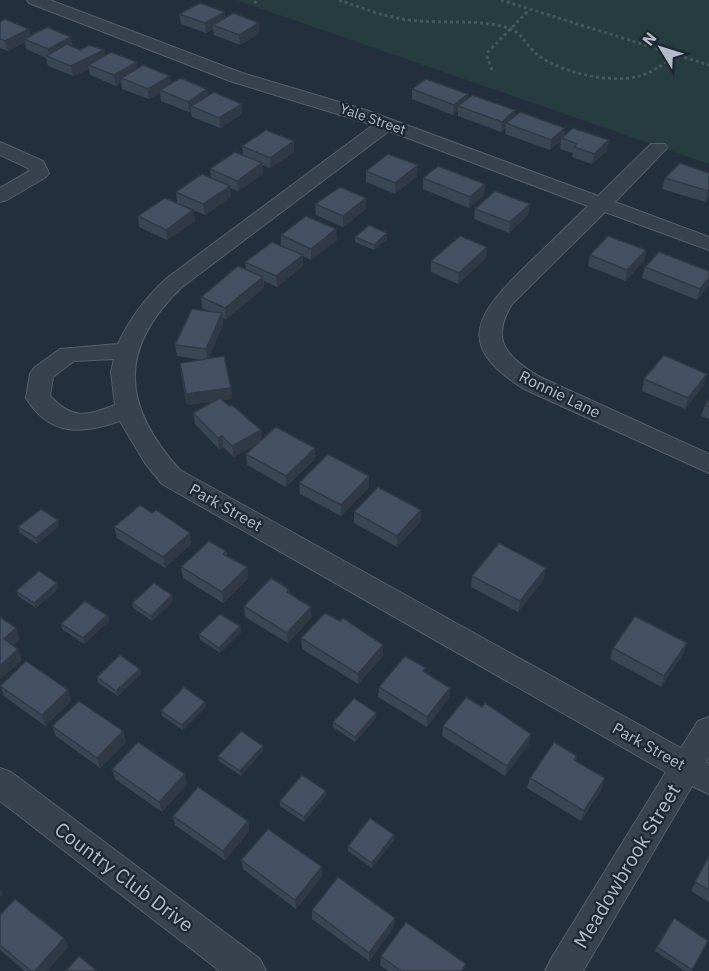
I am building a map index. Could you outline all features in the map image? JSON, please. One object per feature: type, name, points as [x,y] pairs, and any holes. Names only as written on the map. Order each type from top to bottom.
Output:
[{"type":"street","name":"Yale Street","points":[[35,0],[236,77],[387,124],[709,244]]},
{"type":"street","name":"Park Street","points":[[387,124],[171,286],[140,321],[126,351],[122,384],[127,410],[138,437],[152,458],[171,477],[698,774]]},
{"type":"street","points":[[0,148],[36,165],[39,172],[0,196]]},
{"type":"street","points":[[601,203],[658,148]]},
{"type":"street","name":"Ronnie Lane","points":[[601,203],[497,308],[490,332],[492,346],[505,364],[532,383],[709,464]]},
{"type":"street","points":[[126,351],[68,354],[42,374],[38,398],[48,410],[66,420],[84,426],[127,410]]},
{"type":"street","name":"Meadowbrook Street","points":[[563,971],[698,774],[709,730]]},
{"type":"street","name":"Country Club Drive","points":[[0,783],[248,971]]},
{"type":"path","points":[[254,3],[259,0]]},
{"type":"path","points":[[339,0],[397,18],[467,21],[512,29],[520,32],[537,55],[553,63],[609,78],[634,78],[646,75],[662,67],[675,55]]},
{"type":"path","points":[[501,0],[709,65]]},
{"type":"path","points":[[492,70],[487,57],[490,47],[512,29],[529,10]]},
{"type":"green space","points":[[236,0],[709,0],[709,164]]},
{"type":"building","points":[[200,3],[225,12],[205,23],[179,14]]},
{"type":"building","points":[[233,13],[259,23],[239,35],[213,25]]},
{"type":"building","points":[[5,19],[29,29],[5,41],[0,39],[0,22]]},
{"type":"building","points":[[47,27],[71,37],[48,49],[24,39]]},
{"type":"building","points":[[67,44],[80,50],[89,45],[104,50],[71,66],[46,56]]},
{"type":"building","points":[[111,52],[137,62],[114,75],[88,65]]},
{"type":"building","points":[[143,65],[170,76],[148,89],[121,78]]},
{"type":"building","points":[[180,78],[207,89],[188,102],[160,90]]},
{"type":"building","points":[[426,79],[468,94],[454,105],[412,89]]},
{"type":"building","points":[[214,92],[242,104],[219,118],[191,106]]},
{"type":"building","points":[[472,95],[515,110],[502,122],[458,106]]},
{"type":"building","points":[[520,112],[565,128],[551,140],[506,123]]},
{"type":"building","points":[[573,128],[609,140],[594,154],[574,147],[577,144],[562,138]]},
{"type":"building","points":[[266,130],[294,141],[270,158],[242,146]]},
{"type":"building","points":[[235,152],[262,163],[237,181],[210,169]]},
{"type":"building","points":[[388,154],[418,165],[395,183],[366,171]]},
{"type":"building","points":[[680,163],[709,173],[709,190],[665,178]]},
{"type":"building","points":[[438,166],[485,184],[470,197],[423,178]]},
{"type":"building","points":[[202,174],[230,186],[203,204],[176,192]]},
{"type":"building","points":[[340,187],[366,198],[343,216],[315,204]]},
{"type":"building","points":[[495,191],[530,204],[510,222],[475,209]]},
{"type":"building","points":[[165,198],[193,210],[166,230],[138,216]]},
{"type":"building","points":[[306,216],[336,229],[311,249],[281,235]]},
{"type":"building","points":[[369,225],[387,233],[374,245],[355,237]]},
{"type":"building","points":[[460,236],[487,247],[459,273],[431,261]]},
{"type":"building","points":[[608,236],[646,250],[627,270],[590,255]]},
{"type":"building","points":[[272,242],[303,255],[276,276],[245,262]]},
{"type":"building","points":[[659,252],[709,271],[709,278],[700,289],[645,267]]},
{"type":"building","points":[[238,266],[263,277],[225,308],[201,297]]},
{"type":"building","points":[[192,309],[222,313],[206,349],[175,345]]},
{"type":"building","points":[[664,355],[707,374],[688,398],[644,379]]},
{"type":"building","points":[[224,356],[231,388],[186,394],[180,363]]},
{"type":"building","points":[[220,398],[229,406],[232,405],[261,430],[232,446],[222,436],[218,438],[193,413]]},
{"type":"building","points":[[276,427],[315,448],[286,476],[246,454]]},
{"type":"building","points":[[328,454],[369,476],[341,505],[299,483]]},
{"type":"building","points":[[378,487],[421,510],[397,536],[354,512]]},
{"type":"building","points":[[140,505],[152,513],[156,510],[190,533],[163,557],[114,527]]},
{"type":"building","points":[[41,509],[58,520],[36,538],[18,527]]},
{"type":"building","points":[[209,541],[226,551],[223,554],[247,567],[222,592],[181,567]]},
{"type":"building","points":[[499,543],[546,568],[520,601],[472,576]]},
{"type":"building","points":[[39,571],[57,583],[34,603],[16,591]]},
{"type":"building","points":[[271,578],[289,589],[287,592],[311,607],[287,633],[244,606]]},
{"type":"building","points":[[154,583],[172,595],[151,616],[132,603]]},
{"type":"building","points":[[85,601],[107,615],[83,638],[61,624]]},
{"type":"building","points":[[325,613],[340,621],[343,618],[383,645],[358,674],[301,638]]},
{"type":"building","points":[[220,614],[240,626],[219,648],[199,634]]},
{"type":"building","points":[[635,616],[687,643],[664,676],[613,648]]},
{"type":"building","points":[[0,617],[16,628],[4,639],[18,649],[0,666]]},
{"type":"building","points":[[120,655],[140,669],[116,691],[97,677]]},
{"type":"building","points":[[405,656],[426,668],[423,671],[450,688],[427,717],[379,687]]},
{"type":"building","points":[[26,661],[68,690],[42,715],[0,686]]},
{"type":"building","points":[[184,687],[205,702],[182,725],[161,711]]},
{"type":"building","points":[[466,697],[482,707],[485,703],[531,734],[507,766],[443,726]]},
{"type":"building","points":[[354,698],[376,713],[355,737],[333,722]]},
{"type":"building","points":[[79,701],[123,731],[97,758],[52,726]]},
{"type":"building","points":[[241,731],[263,746],[240,771],[218,756]]},
{"type":"building","points":[[138,742],[185,774],[159,802],[112,769]]},
{"type":"building","points":[[554,742],[577,756],[574,760],[605,778],[584,811],[530,778]]},
{"type":"building","points":[[302,775],[326,791],[304,817],[280,801]]},
{"type":"building","points":[[198,787],[248,821],[223,851],[173,816]]},
{"type":"building","points":[[370,818],[394,835],[372,863],[348,846]]},
{"type":"building","points":[[268,829],[322,867],[295,900],[241,860]]},
{"type":"building","points":[[709,856],[709,890],[695,882]]},
{"type":"building","points":[[338,877],[395,918],[369,953],[312,910]]},
{"type":"building","points":[[15,899],[64,938],[35,971],[31,971],[0,945],[0,915]]},
{"type":"building","points":[[674,918],[708,941],[692,970],[657,947]]},
{"type":"building","points":[[406,922],[466,964],[461,971],[401,971],[381,956]]},
{"type":"building","points":[[79,956],[97,971],[66,971]]}]
